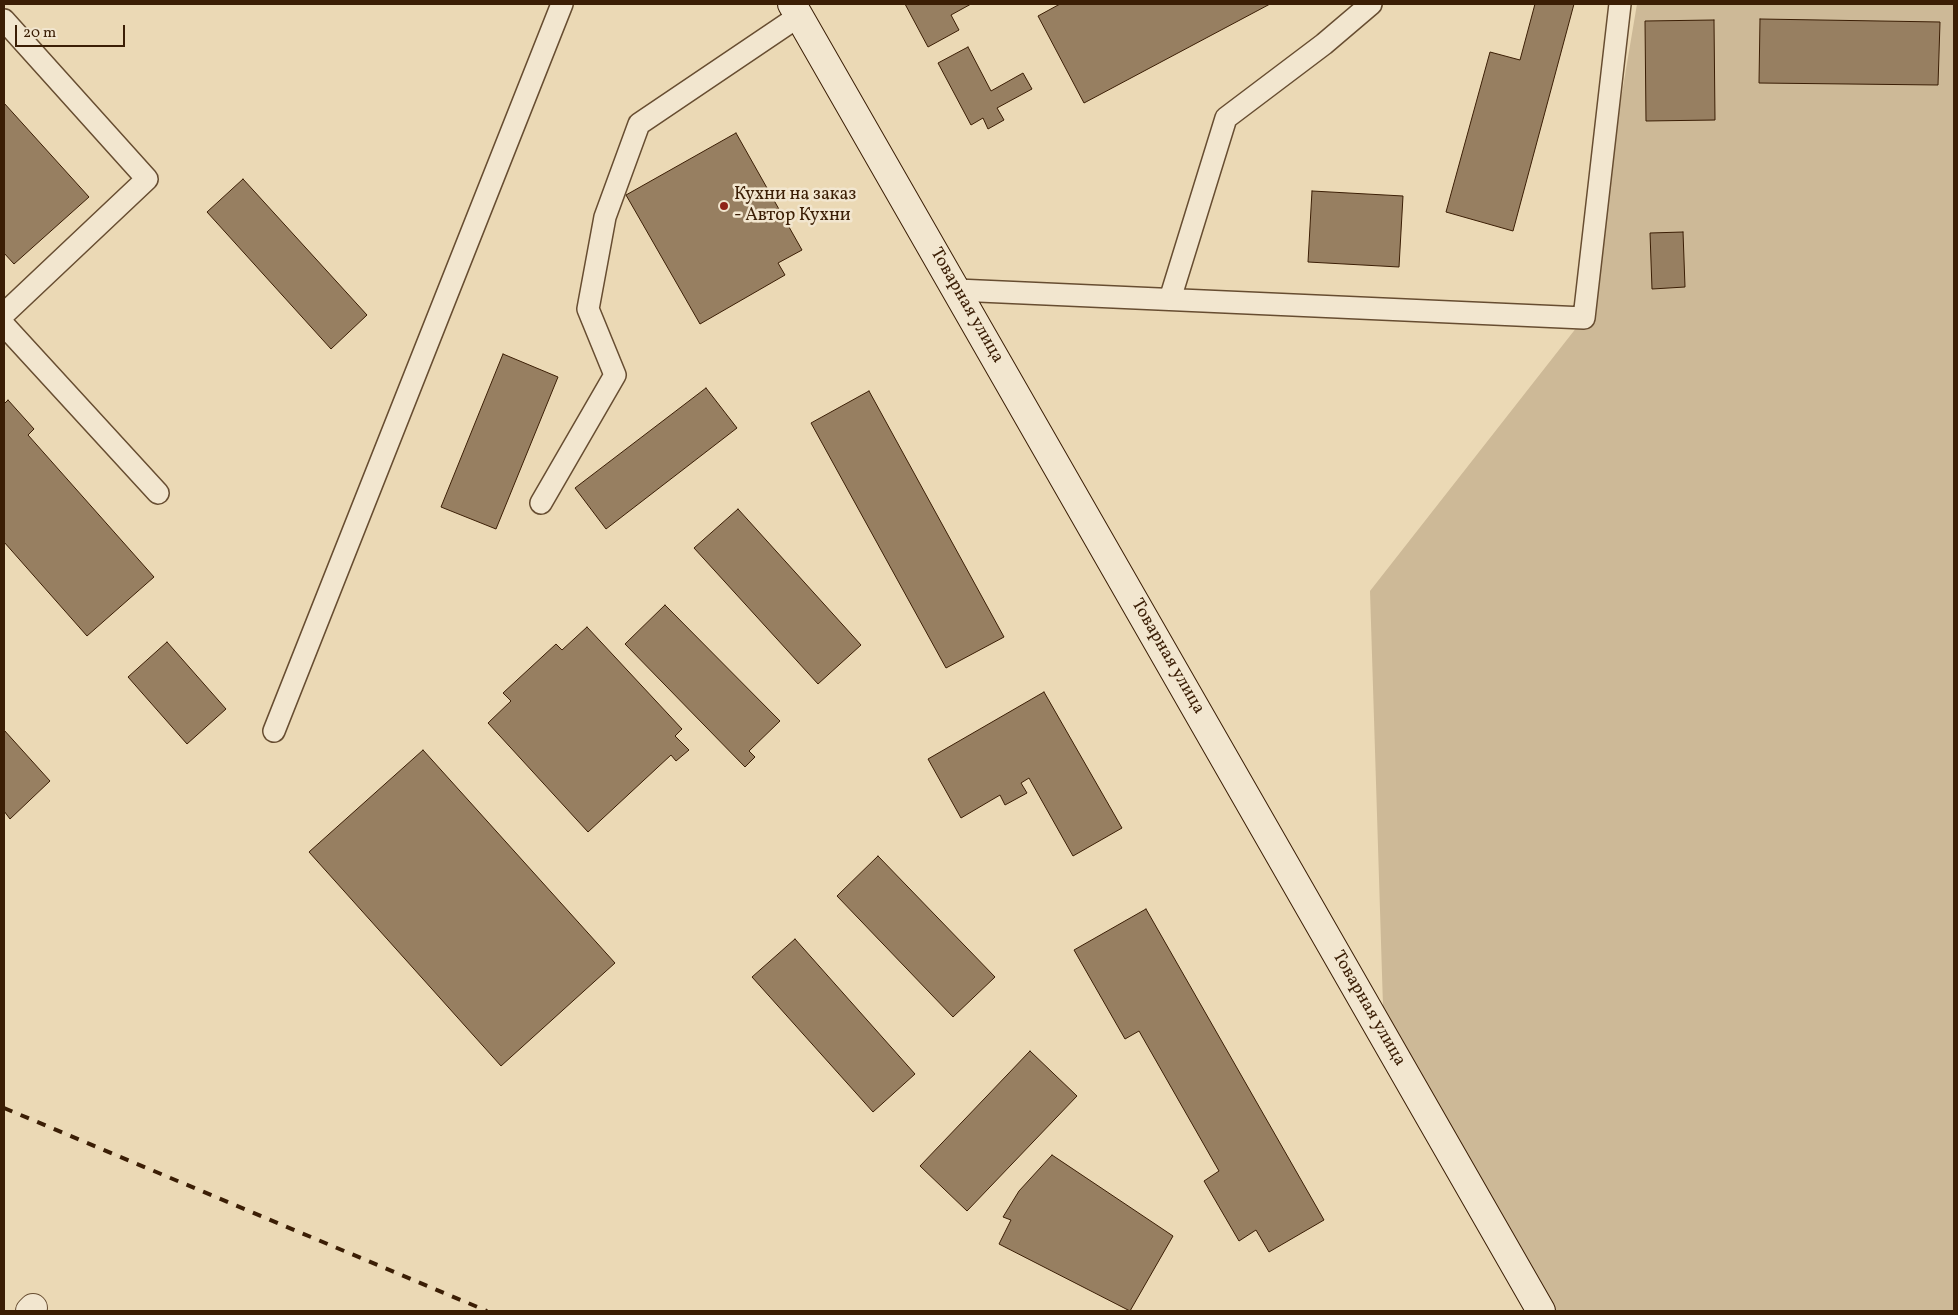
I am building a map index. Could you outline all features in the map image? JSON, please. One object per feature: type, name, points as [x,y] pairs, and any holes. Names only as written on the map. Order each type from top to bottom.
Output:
[{"type":"street","name":"Товарная улица","points":[[796,10],[1541,1311]]},
{"type":"lane","points":[[274,730],[562,4]]},
{"type":"lane","points":[[1170,300],[1226,118],[1324,44],[1371,4]]},
{"type":"lane","points":[[956,290],[1584,318],[1620,4]]},
{"type":"lane","points":[[541,503],[615,375],[588,309],[605,217],[639,124],[796,10]]},
{"type":"lane","points":[[4,20],[147,179],[4,314]]},
{"type":"lane","points":[[4,325],[158,493]]},
{"type":"shaded area","points":[[1637,4],[1954,4],[1954,1311],[1541,1311],[1384,1038],[1370,591],[1584,318]]},
{"type":"building","points":[[905,4],[971,4],[951,15],[959,30],[928,47]]},
{"type":"building","points":[[1060,4],[1270,4],[1084,103],[1038,16]]},
{"type":"building","points":[[1535,4],[1574,4],[1513,231],[1446,212],[1490,52],[1520,60]]},
{"type":"building","points":[[1760,19],[1940,22],[1938,85],[1759,83]]},
{"type":"building","points":[[1714,20],[1715,120],[1646,121],[1645,21]]},
{"type":"building","points":[[968,47],[991,91],[1023,73],[1032,89],[997,108],[1004,120],[988,129],[983,118],[971,125],[938,63]]},
{"type":"building","points":[[4,103],[89,197],[14,264],[4,253]]},
{"type":"building","points":[[736,133],[802,250],[778,263],[785,275],[700,324],[626,195]]},
{"type":"building","points":[[243,179],[367,315],[331,349],[207,212]]},
{"type":"building","points":[[1312,191],[1403,196],[1399,267],[1308,262]]},
{"type":"building","points":[[1683,232],[1685,287],[1652,289],[1650,233]]},
{"type":"building","points":[[503,354],[558,377],[496,529],[441,507]]},
{"type":"building","points":[[706,388],[737,428],[606,529],[575,488]]},
{"type":"building","points":[[869,391],[1004,637],[946,668],[811,423]]},
{"type":"building","points":[[8,400],[34,429],[28,435],[154,577],[87,636],[4,542],[4,404]]},
{"type":"building","points":[[738,509],[861,645],[818,684],[694,548]]},
{"type":"building","points":[[665,605],[780,721],[749,751],[755,757],[745,767],[625,644]]},
{"type":"building","points":[[587,627],[682,729],[675,736],[689,750],[676,761],[671,755],[588,832],[488,723],[511,701],[503,693],[556,644],[562,650]]},
{"type":"building","points":[[167,642],[226,709],[187,744],[128,677]]},
{"type":"building","points":[[1044,692],[1122,828],[1073,856],[1029,778],[1021,783],[1027,793],[1005,805],[1000,795],[961,818],[928,759]]},
{"type":"building","points":[[4,730],[50,781],[10,819],[4,811]]},
{"type":"building","points":[[423,750],[615,963],[501,1066],[309,852]]},
{"type":"building","points":[[878,856],[995,977],[953,1017],[837,896]]},
{"type":"building","points":[[1146,909],[1324,1220],[1269,1252],[1256,1230],[1239,1241],[1204,1181],[1219,1171],[1139,1031],[1125,1039],[1074,950]]},
{"type":"building","points":[[795,939],[915,1074],[873,1112],[752,977]]},
{"type":"building","points":[[1030,1051],[1077,1096],[967,1211],[920,1166]]},
{"type":"building","points":[[1052,1155],[1173,1236],[1130,1311],[999,1244],[1011,1220],[1003,1217],[1019,1191]]},
{"type":"railway","points":[[4,1108],[487,1311]]},
{"type":"place","name":"Кухни на заказ - Автор Кухни","points":[[724,206]]}]
